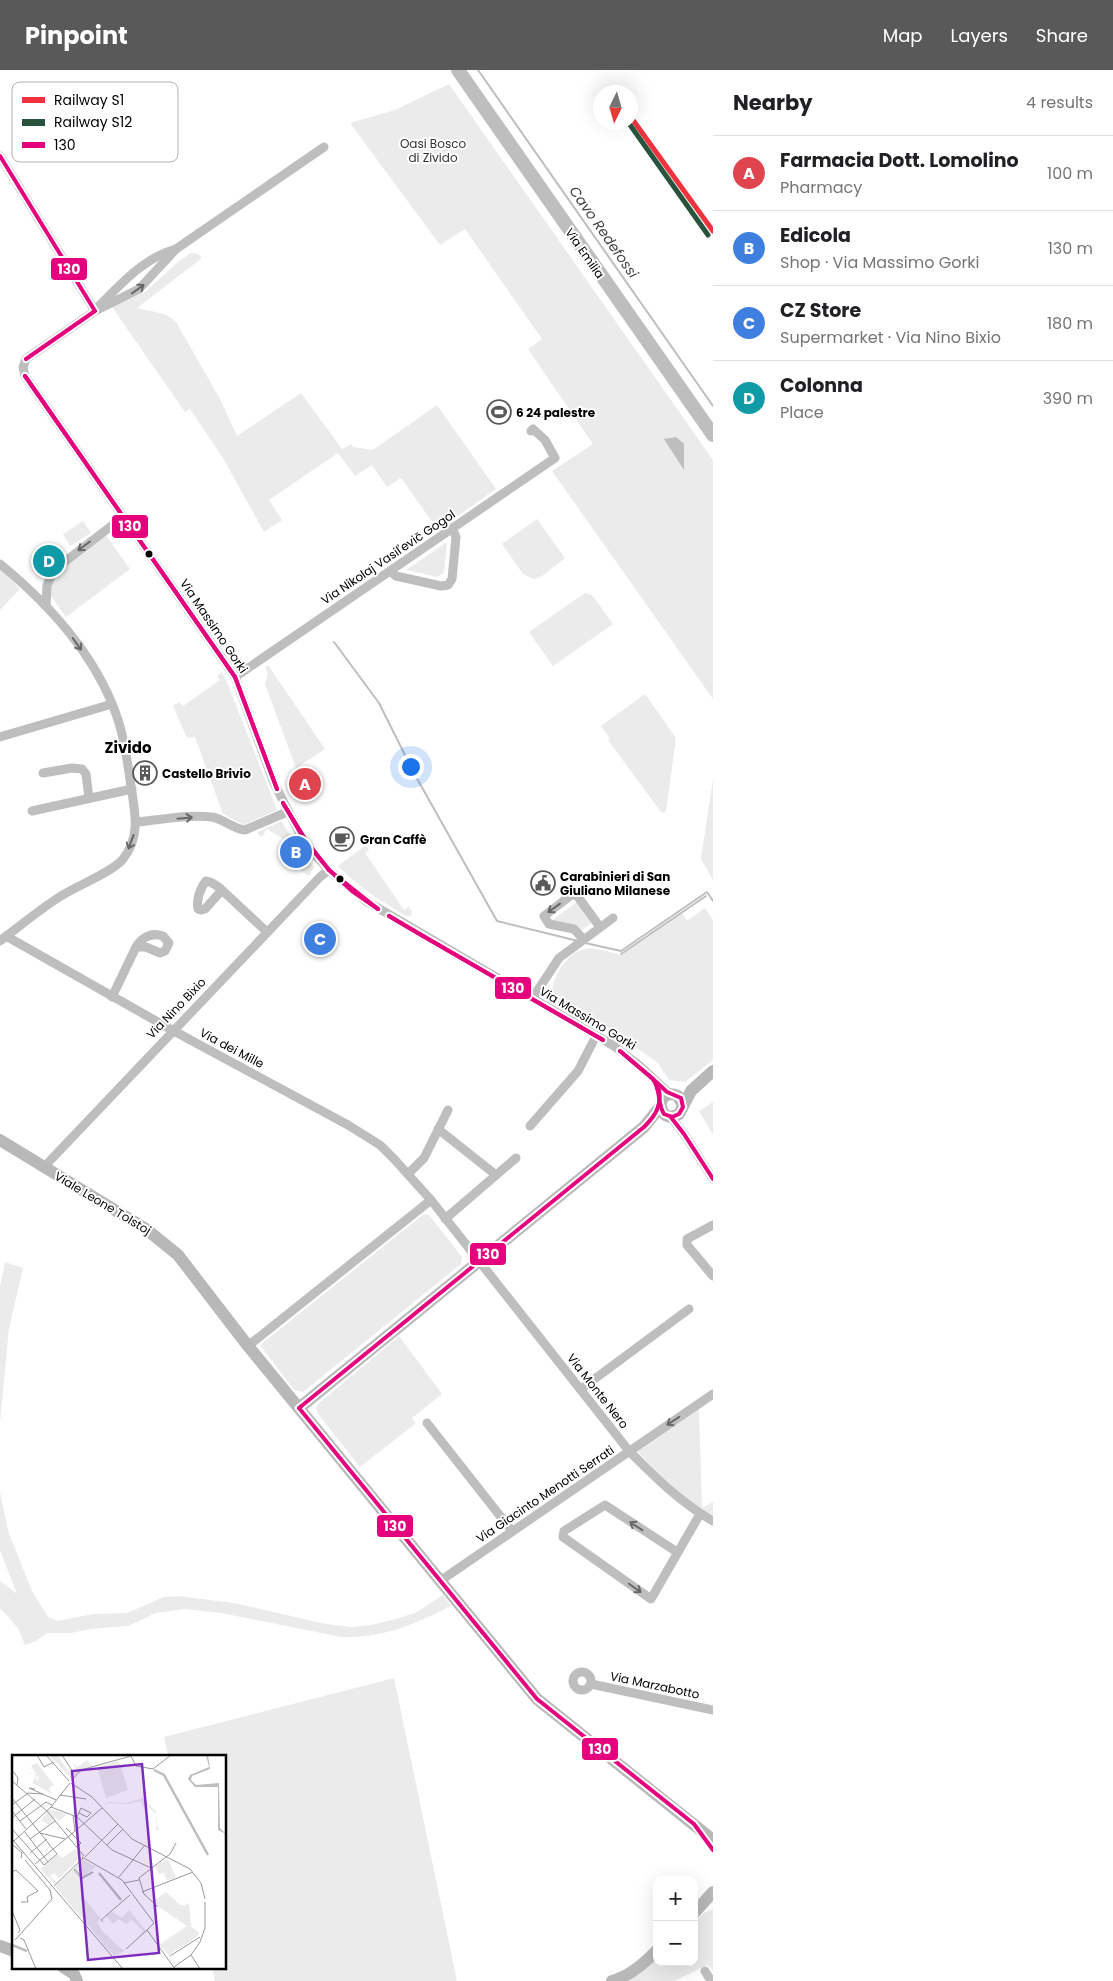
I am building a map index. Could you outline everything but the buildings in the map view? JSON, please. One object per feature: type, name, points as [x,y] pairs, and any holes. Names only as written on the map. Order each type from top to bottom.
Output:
[{"type":"main road","name":"Via Emilia","points":[[458,70],[713,435]]},
{"type":"street","points":[[95,311],[139,289],[176,249],[324,147]]},
{"type":"street","points":[[0,156],[95,311]]},
{"type":"street","points":[[95,311],[130,274],[165,252],[176,249]]},
{"type":"street","name":"Via Massimo Gorki","points":[[95,311],[26,359],[23,369],[26,378],[235,677],[274,783],[287,812],[316,856],[353,891],[380,911],[631,1058],[653,1078],[671,1106],[684,1134],[713,1179]]},
{"type":"street","name":"Via Nikolaj Vasil'evič Gogol","points":[[235,677],[556,458],[538,432],[533,429],[531,430]]},
{"type":"street","points":[[46,606],[46,585],[54,570],[123,517]]},
{"type":"street","points":[[390,571],[396,576],[441,586],[448,585],[452,579],[456,537],[452,528]]},
{"type":"street","points":[[0,564],[27,586],[46,606],[84,654],[112,704],[122,733],[137,822],[130,846],[122,860],[60,897],[3,939]]},
{"type":"street","points":[[0,737],[112,704]]},
{"type":"street","points":[[43,773],[72,768],[82,769],[86,774],[89,798]]},
{"type":"street","points":[[32,810],[132,788]]},
{"type":"street","points":[[137,822],[206,817],[219,819],[245,830],[287,812]]},
{"type":"street","name":"Via Nino Bixio","points":[[44,1167],[266,932],[329,870]]},
{"type":"street","points":[[222,890],[266,932]]},
{"type":"street","points":[[583,939],[574,929],[549,924],[544,916],[575,894],[600,927]]},
{"type":"street","points":[[532,999],[553,965],[572,946],[613,918]]},
{"type":"street","name":"Via dei Mille","points":[[3,939],[360,1132],[386,1151],[408,1174],[479,1262]]},
{"type":"street","points":[[112,997],[136,947]]},
{"type":"street","points":[[530,1126],[578,1071],[596,1036]]},
{"type":"street","points":[[299,1408],[644,1127],[687,1096],[713,1071]]},
{"type":"street","points":[[408,1174],[424,1158],[448,1110]]},
{"type":"street","points":[[438,1128],[496,1176]]},
{"type":"street","name":"Viale Leone Tolstoj","points":[[0,1140],[152,1233],[178,1255],[248,1346],[537,1699],[694,1824]]},
{"type":"street","points":[[445,1219],[516,1158]]},
{"type":"street","points":[[248,1346],[430,1200]]},
{"type":"street","points":[[713,1225],[687,1238],[687,1245],[713,1276]]},
{"type":"street","name":"Via Monte Nero","points":[[479,1262],[630,1451],[664,1485],[700,1514],[713,1521]]},
{"type":"street","points":[[581,1389],[689,1309]]},
{"type":"street","name":"Via Giacinto Menotti Serrati","points":[[440,1580],[713,1394]]},
{"type":"street","points":[[427,1423],[512,1531]]},
{"type":"street","points":[[677,1552],[605,1505],[564,1531],[562,1537],[651,1599],[700,1514]]},
{"type":"street","name":"Via Marzabotto","points":[[591,1684],[713,1710]]},
{"type":"street","points":[[694,1824],[713,1840]]},
{"type":"street","points":[[694,1824],[713,1850]]},
{"type":"street","points":[[698,1909],[711,1896]]},
{"type":"street","points":[[0,1946],[12,1950]]},
{"type":"street","points":[[612,1981],[641,1966],[653,1954]]},
{"type":"street","points":[[65,1968],[74,1974],[77,1981]]},
{"type":"street","points":[[705,1971],[711,1981]]},
{"type":"green space","name":"Oasi Bosco di Zivido","points":[[449,84],[713,460],[713,699],[552,471],[593,444],[528,349],[542,339],[465,229],[440,245],[350,123],[395,110]]},
{"type":"green space","points":[[191,253],[198,254],[202,258],[137,308],[163,314],[176,322],[220,399],[237,436],[301,393],[342,449],[351,444],[353,447],[373,450],[437,405],[496,489],[438,530],[401,478],[387,487],[372,465],[355,476],[338,453],[269,500],[282,520],[264,532],[223,458],[190,409],[185,412],[112,307],[146,291],[179,261]]},
{"type":"green space","points":[[537,519],[565,558],[541,577],[534,579],[523,574],[502,544]]},
{"type":"green space","points":[[83,521],[91,533],[70,546],[63,534]]},
{"type":"green space","points":[[105,534],[130,569],[66,617],[49,593],[51,579]]},
{"type":"green space","points":[[447,542],[444,573],[437,577],[406,570]]},
{"type":"green space","points":[[0,568],[20,589],[0,610]]},
{"type":"green space","points":[[585,593],[592,595],[613,624],[553,666],[529,632]]},
{"type":"green space","points":[[268,665],[325,749],[296,768],[265,684],[268,674],[265,667]]},
{"type":"green space","points":[[222,672],[277,810],[244,825],[223,814],[195,737],[187,738],[173,706],[179,702],[183,706],[220,680],[217,676]]},
{"type":"green space","points":[[645,694],[676,738],[666,811],[664,813],[661,812],[608,740],[610,738],[601,726]]},
{"type":"green space","points":[[713,779],[713,880],[701,859]]},
{"type":"green space","points":[[281,821],[298,848],[267,829],[262,837],[258,834],[258,832]]},
{"type":"green space","points":[[366,845],[369,850],[365,853],[404,910],[409,907],[412,911],[411,916],[406,916],[370,893],[338,866]]},
{"type":"green space","points":[[306,857],[314,867],[309,876],[298,869]]},
{"type":"green space","points":[[577,902],[592,923],[580,931],[550,922]]},
{"type":"green space","points":[[705,908],[713,920],[713,1060],[685,1082],[669,1080],[658,1063],[552,996],[552,989],[557,974],[566,960],[572,955],[586,949],[594,949],[621,955],[682,913],[687,921]]},
{"type":"green space","points":[[713,1102],[713,1135],[699,1111]]},
{"type":"green space","points":[[424,1214],[429,1215],[462,1257],[461,1264],[303,1392],[294,1390],[260,1345]]},
{"type":"green space","points":[[5,1262],[23,1268],[9,1328],[0,1422],[0,1287]]},
{"type":"green space","points":[[399,1336],[442,1394],[412,1418],[416,1423],[360,1467],[318,1414],[316,1408],[318,1404]]},
{"type":"green space","points":[[699,1409],[702,1508],[713,1502],[713,1515],[702,1509],[682,1494],[637,1451]]},
{"type":"green space","points":[[0,1492],[8,1531],[32,1591],[48,1617],[58,1621],[93,1614],[127,1613],[164,1597],[179,1596],[234,1603],[326,1624],[352,1627],[371,1625],[417,1612],[443,1595],[451,1606],[398,1629],[357,1637],[341,1637],[221,1613],[184,1609],[156,1613],[128,1626],[91,1629],[71,1633],[47,1633],[36,1641],[25,1645],[18,1628],[0,1608],[0,1581],[17,1594],[0,1550]]},
{"type":"green space","points":[[394,1678],[457,1981],[215,1981],[212,1968],[226,1968],[226,1755],[168,1755],[164,1737]]},
{"type":"green space","points":[[713,1909],[713,1971],[707,1965],[675,1981],[625,1981],[653,1961],[653,1966],[698,1966],[698,1919],[704,1913]]},
{"type":"shaded area","points":[[676,437],[684,444],[684,470],[664,439]]},
{"type":"waterway","name":"Cavo Redefossi","points":[[478,70],[713,406]]},
{"type":"waterway","points":[[334,642],[379,703],[415,775],[497,921],[578,941]]},
{"type":"waterway","points":[[585,943],[621,951],[707,892],[713,901]]},
{"type":"waterway","points":[[621,954],[706,896]]},
{"type":"rail line","name":"S1","points":[[638,127],[713,231]]},
{"type":"rail line","name":"S12","points":[[634,130],[708,235]]},
{"type":"transit line","name":"130","points":[[0,156],[95,311],[26,359]]},
{"type":"transit line","name":"130","points":[[25,376],[235,677]]},
{"type":"transit line","name":"130","points":[[25,376],[235,677]]},
{"type":"transit line","name":"130","points":[[235,677],[277,789]]},
{"type":"transit line","name":"130","points":[[235,677],[277,789]]},
{"type":"transit line","name":"130","points":[[283,803],[307,842],[329,870]]},
{"type":"transit line","name":"130","points":[[283,803],[304,839],[329,870]]},
{"type":"transit line","name":"130","points":[[329,870],[378,909]]},
{"type":"transit line","name":"130","points":[[329,870],[352,891],[378,909]]},
{"type":"transit line","name":"130","points":[[389,916],[423,936]]},
{"type":"transit line","name":"130","points":[[389,916],[423,936]]},
{"type":"transit line","name":"130","points":[[423,936],[603,1040]]},
{"type":"transit line","name":"130","points":[[423,936],[603,1040]]},
{"type":"transit line","name":"130","points":[[620,1051],[653,1079]]},
{"type":"transit line","name":"130","points":[[620,1051],[653,1079]]},
{"type":"transit line","name":"130","points":[[653,1079],[667,1092],[681,1098],[683,1107],[679,1114],[672,1117],[664,1114],[653,1079]]},
{"type":"transit line","name":"130","points":[[299,1408],[644,1127],[657,1110],[660,1096],[659,1090]]},
{"type":"transit line","name":"130","points":[[670,1116],[713,1179]]},
{"type":"transit line","name":"130","points":[[299,1408],[537,1699],[694,1824],[713,1850]]},
{"type":"place","name":"6 24 palestre","points":[[499,412]]},
{"type":"place","name":"Colonna","points":[[49,561]]},
{"type":"place","name":"Castello Brivio","points":[[145,773]]},
{"type":"place","name":"Farmacia Dott. Lomolino","points":[[305,784]]},
{"type":"place","name":"Gran Caffè","points":[[342,839]]},
{"type":"place","name":"Edicola","points":[[296,852]]},
{"type":"place","name":"Carabinieri di San Giuliano Milanese","points":[[543,883]]},
{"type":"place","name":"CZ Store","points":[[320,939]]},
{"type":"district","name":"Zivido","points":[[128,747]]}]
